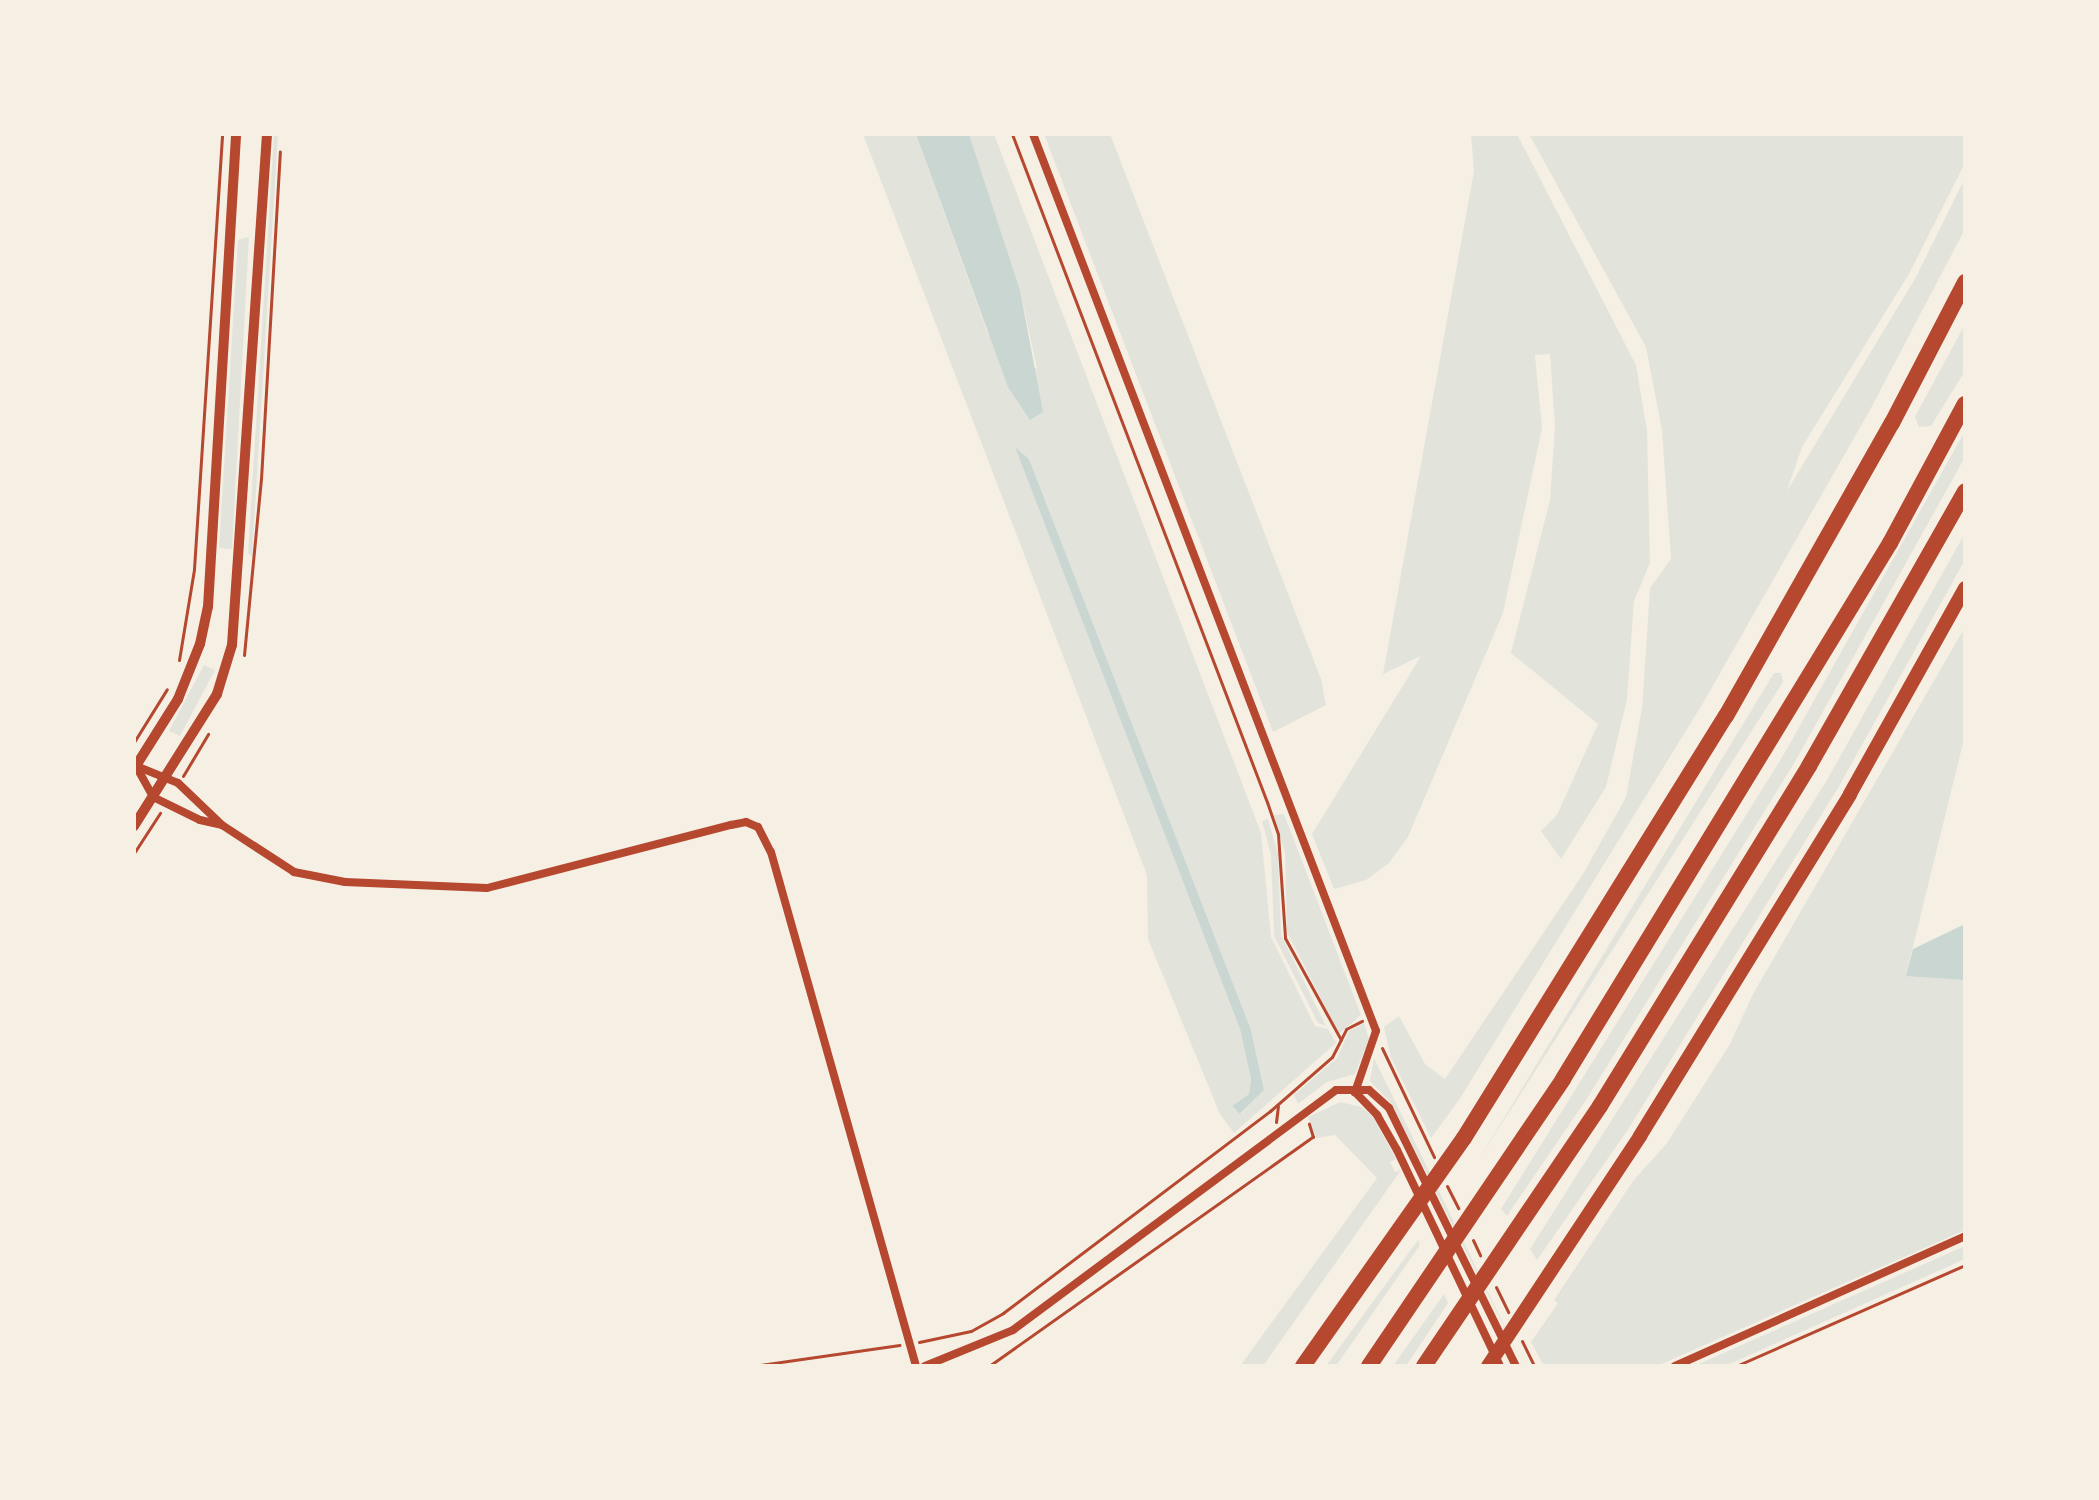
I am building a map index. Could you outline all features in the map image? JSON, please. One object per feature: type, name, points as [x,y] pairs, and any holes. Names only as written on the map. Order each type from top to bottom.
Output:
[{"type":"highway","points":[[1303,1366],[1408,1222],[1464,1138],[1726,716],[1892,423],[1965,282]]},
{"type":"highway","points":[[1369,1366],[1489,1191],[1763,755],[1890,543],[1965,404]]},
{"type":"highway","points":[[1424,1366],[1600,1106],[1809,766],[1965,491]]},
{"type":"highway","points":[[1488,1366],[1640,1136],[1834,821],[1965,588]]},
{"type":"street","points":[[135,768],[190,672],[208,607],[236,134]]},
{"type":"street","points":[[134,826],[217,694],[232,645],[267,134]]},
{"type":"street","points":[[1033,134],[1376,1031],[1355,1092]]},
{"type":"street","points":[[135,768],[166,776],[222,825],[294,872],[359,884],[487,888],[746,822],[758,827],[771,852],[913,1343],[916,1366]]},
{"type":"street","points":[[135,768],[153,797],[200,820],[222,825]]},
{"type":"street","points":[[925,1366],[953,1359],[1013,1330],[1301,1113],[1336,1090],[1369,1090],[1389,1108],[1516,1366]]},
{"type":"street","points":[[1355,1092],[1377,1115],[1397,1150],[1500,1366]]},
{"type":"street","points":[[1675,1366],[1965,1236]]},
{"type":"path","points":[[176,671],[194,569],[222,134]]},
{"type":"path","points":[[1012,134],[1278,834],[1285,938],[1341,1040]]},
{"type":"path","points":[[134,742],[171,682]]},
{"type":"path","points":[[145,724],[158,732]]},
{"type":"path","points":[[184,748],[196,756]]},
{"type":"path","points":[[753,1366],[913,1343],[971,1331],[1003,1313],[1280,1102],[1332,1057],[1351,1025],[1370,1017]]},
{"type":"path","points":[[1376,1031],[1439,1169]]},
{"type":"path","points":[[989,1366],[1313,1137],[1289,1094]]},
{"type":"path","points":[[1275,1133],[1280,1102]]},
{"type":"path","points":[[1446,1183],[1459,1211]]},
{"type":"path","points":[[1473,1239],[1487,1267]]},
{"type":"path","points":[[1736,1366],[1965,1265]]},
{"type":"path","points":[[1493,1281],[1514,1324]]},
{"type":"path","points":[[1521,1338],[1534,1366]]},
{"type":"shaded area","points":[[274,134],[278,134],[252,557],[248,553]]},
{"type":"shaded area","points":[[863,134],[916,134],[988,334],[1037,369],[1020,290],[969,134],[994,134],[1261,833],[1271,937],[1315,1026],[1328,1029],[1336,1043],[1234,1133],[1220,1114],[1148,939],[1147,875]],"holes":[[[1016,448],[1029,459],[1251,1030],[1264,1090],[1241,1114],[1232,1106],[1249,1094],[1251,1079],[1240,1029]]]},
{"type":"shaded area","points":[[916,134],[969,134],[1020,290],[1043,412],[1030,420],[1008,387]]},
{"type":"shaded area","points":[[1044,134],[1110,134],[1321,679],[1326,705],[1273,732]]},
{"type":"shaded area","points":[[1471,134],[1517,134],[1636,365],[1647,431],[1650,563],[1634,601],[1627,699],[1606,787],[1561,859],[1541,831],[1557,815],[1598,724],[1511,653],[1550,500],[1555,427],[1550,354],[1535,355],[1542,428],[1503,613],[1408,837],[1389,863],[1366,880],[1334,889],[1312,834],[1421,656],[1383,674],[1474,171]]},
{"type":"shaded area","points":[[1529,134],[1965,134],[1965,163],[1909,274],[1802,447],[1787,491],[1916,277],[1965,178],[1965,229],[1870,410],[1703,703],[1459,1100],[1431,1138],[1391,1058],[1384,1027],[1399,1016],[1425,1064],[1445,1079],[1583,874],[1626,797],[1642,708],[1650,588],[1671,559],[1662,430],[1646,347]]},
{"type":"shaded area","points":[[249,237],[232,549],[219,548],[238,240]]},
{"type":"shaded area","points":[[1965,324],[1965,371],[1931,426],[1919,427],[1915,417]]},
{"type":"shaded area","points":[[1965,431],[1965,457],[1796,760],[1588,1097],[1507,1216],[1501,1209],[1784,754]]},
{"type":"shaded area","points":[[1015,447],[1029,459],[1251,1030],[1264,1090],[1240,1114],[1232,1106],[1249,1094],[1251,1079],[1240,1029]]},
{"type":"shaded area","points":[[1965,533],[1965,560],[1838,788],[1629,1128],[1537,1260],[1530,1249],[1827,780]]},
{"type":"shaded area","points":[[1965,627],[1965,735],[1906,975],[1965,980],[1965,1230],[1657,1366],[1544,1366],[1531,1342],[1558,1303],[1554,1300],[1633,1181],[1667,1143],[1730,1044],[1753,994]]},
{"type":"shaded area","points":[[204,665],[215,670],[180,736],[169,731]]},
{"type":"shaded area","points":[[1774,673],[1781,673],[1783,682],[1478,1161]]},
{"type":"shaded area","points":[[1284,814],[1361,1015],[1339,1034],[1287,932],[1285,853],[1274,815]]},
{"type":"shaded area","points":[[1268,819],[1278,854],[1281,935],[1326,1026],[1318,1023],[1274,936],[1271,855],[1262,821]]},
{"type":"shaded area","points":[[1965,924],[1965,980],[1906,976],[1913,949]]},
{"type":"shaded area","points":[[1364,1023],[1369,1039],[1355,1074],[1327,1082],[1298,1104],[1294,1095],[1337,1058],[1349,1031]]},
{"type":"shaded area","points":[[1374,1058],[1524,1366],[1391,1103],[1370,1081]]},
{"type":"shaded area","points":[[1340,1102],[1362,1107],[1373,1117],[1396,1159],[1390,1162],[1395,1172],[1401,1170],[1263,1366],[1240,1366],[1377,1178],[1335,1135],[1316,1138],[1308,1117]]},
{"type":"shaded area","points":[[1418,1240],[1420,1245],[1336,1366],[1326,1366]]},
{"type":"shaded area","points":[[1965,1246],[1965,1259],[1725,1366],[1694,1366]]},
{"type":"shaded area","points":[[1444,1294],[1448,1303],[1406,1366],[1393,1366]]}]
